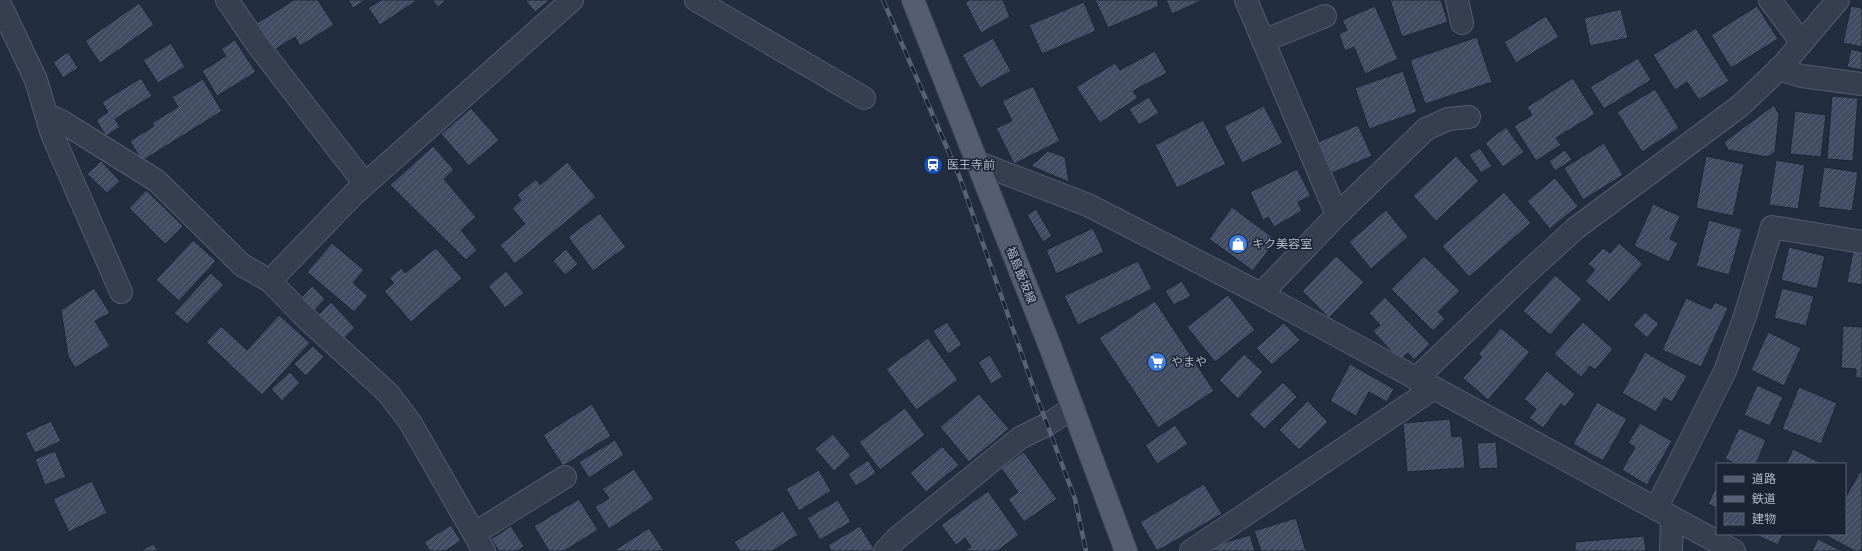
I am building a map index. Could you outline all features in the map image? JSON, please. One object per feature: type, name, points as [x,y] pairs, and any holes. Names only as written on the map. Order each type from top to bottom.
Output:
[{"type":"main road","name":"福島飯坂線","points":[[913,0],[1073,408],[1126,551]]},
{"type":"street","points":[[227,0],[258,44],[365,184]]},
{"type":"street","points":[[270,281],[365,184],[572,0]]},
{"type":"street","points":[[696,0],[864,98]]},
{"type":"street","points":[[1246,0],[1337,215]]},
{"type":"street","points":[[1457,0],[1462,23]]},
{"type":"street","points":[[1770,0],[1802,42]]},
{"type":"street","points":[[1192,551],[1425,384],[1520,279],[1576,228],[1624,191],[1687,147],[1740,106],[1778,69],[1838,0]]},
{"type":"street","points":[[0,4],[36,80],[52,134],[121,292]]},
{"type":"street","points":[[1263,41],[1325,16]]},
{"type":"street","points":[[1778,69],[1802,76],[1862,84]]},
{"type":"street","points":[[46,114],[61,121],[157,181],[242,265],[270,281],[306,318],[388,392],[410,422],[479,542],[565,477]]},
{"type":"street","points":[[1261,294],[1337,215],[1426,129],[1448,119],[1469,117]]},
{"type":"street","points":[[976,162],[1088,205],[1261,294],[1734,551]]},
{"type":"street","points":[[1671,551],[1664,513],[1725,371],[1745,316],[1772,227],[1862,242]]},
{"type":"street","points":[[885,551],[896,539],[1020,438],[1048,424],[1073,408]]},
{"type":"building","points":[[294,0],[318,0],[334,25],[300,46],[295,37],[274,50],[257,23]]},
{"type":"building","points":[[348,0],[366,0],[353,8]]},
{"type":"building","points":[[381,0],[416,1],[380,25],[368,8]]},
{"type":"building","points":[[432,0],[446,0],[438,7]]},
{"type":"building","points":[[525,0],[550,0],[535,12]]},
{"type":"building","points":[[969,0],[1003,0],[1010,17],[981,33],[965,2]]},
{"type":"building","points":[[1095,0],[1157,0],[1159,6],[1108,28]]},
{"type":"building","points":[[1166,0],[1203,0],[1172,14]]},
{"type":"building","points":[[1390,0],[1441,0],[1448,22],[1402,37]]},
{"type":"building","points":[[1084,2],[1096,31],[1042,54],[1029,25]]},
{"type":"building","points":[[139,3],[154,25],[100,63],[85,41]]},
{"type":"building","points":[[1375,6],[1398,59],[1365,74],[1354,47],[1345,51],[1339,34],[1347,30],[1342,20]]},
{"type":"building","points":[[1757,6],[1778,39],[1731,68],[1711,35]]},
{"type":"building","points":[[1851,6],[1862,8],[1862,47],[1843,43]]},
{"type":"building","points":[[1621,9],[1628,38],[1590,46],[1584,18]]},
{"type":"building","points":[[1546,16],[1559,37],[1516,63],[1504,42]]},
{"type":"building","points":[[1696,28],[1729,81],[1699,100],[1687,82],[1675,90],[1653,55]]},
{"type":"building","points":[[1477,37],[1492,82],[1425,104],[1410,60]]},
{"type":"building","points":[[993,38],[1011,71],[980,88],[962,55]]},
{"type":"building","points":[[235,40],[256,72],[217,96],[202,71],[226,56],[221,49]]},
{"type":"building","points":[[171,43],[185,67],[158,83],[143,60]]},
{"type":"building","points":[[1851,49],[1862,52],[1862,70],[1847,67]]},
{"type":"building","points":[[1155,51],[1167,73],[1133,91],[1138,98],[1100,123],[1076,87],[1115,63],[1120,70]]},
{"type":"building","points":[[68,52],[78,68],[63,78],[53,62]]},
{"type":"building","points":[[1638,58],[1651,80],[1604,109],[1590,87]]},
{"type":"building","points":[[1403,71],[1417,112],[1369,129],[1355,88]]},
{"type":"building","points":[[141,78],[152,96],[115,119],[120,127],[106,136],[96,120],[108,112],[102,102]]},
{"type":"building","points":[[1573,78],[1595,114],[1556,138],[1561,145],[1536,161],[1514,126],[1532,115],[1527,107]]},
{"type":"building","points":[[203,79],[222,111],[142,161],[130,141],[154,126],[152,123],[178,107],[172,97]]},
{"type":"building","points":[[1033,86],[1060,141],[1014,164],[996,128],[1012,121],[1002,101]]},
{"type":"building","points":[[1655,89],[1679,128],[1642,152],[1617,112]]},
{"type":"building","points":[[1832,96],[1858,98],[1853,161],[1827,159]]},
{"type":"building","points":[[1149,97],[1159,113],[1139,125],[1129,109]]},
{"type":"building","points":[[1774,105],[1779,114],[1775,152],[1768,157],[1728,150],[1724,142]]},
{"type":"building","points":[[1264,106],[1283,143],[1242,163],[1224,126]]},
{"type":"building","points":[[471,108],[499,140],[469,166],[441,134]]},
{"type":"building","points":[[1795,111],[1826,115],[1821,157],[1790,154]]},
{"type":"building","points":[[1203,120],[1226,164],[1177,188],[1155,145]]},
{"type":"building","points":[[1358,125],[1372,156],[1332,173],[1318,142]]},
{"type":"building","points":[[1506,127],[1524,152],[1503,167],[1485,143]]},
{"type":"building","points":[[1604,143],[1623,175],[1583,200],[1564,168]]},
{"type":"building","points":[[433,146],[454,170],[444,179],[476,217],[461,230],[477,250],[466,260],[390,185]]},
{"type":"building","points":[[1480,148],[1492,166],[1481,173],[1469,155]]},
{"type":"building","points":[[1565,150],[1572,160],[1555,171],[1549,161]]},
{"type":"building","points":[[1048,151],[1065,157],[1069,182],[1031,166]]},
{"type":"building","points":[[1456,156],[1479,181],[1436,221],[1413,196]]},
{"type":"building","points":[[1706,156],[1744,164],[1733,216],[1696,208]]},
{"type":"building","points":[[1776,160],[1805,165],[1798,209],[1769,205]]},
{"type":"building","points":[[101,161],[120,181],[107,193],[87,174]]},
{"type":"building","points":[[567,162],[596,197],[515,264],[500,245],[525,224],[512,208],[521,200],[517,195],[536,179],[540,185]]},
{"type":"building","points":[[1824,167],[1858,172],[1852,211],[1818,207]]},
{"type":"building","points":[[1297,169],[1311,196],[1298,202],[1302,211],[1274,227],[1268,217],[1263,220],[1250,192]]},
{"type":"building","points":[[1555,178],[1578,206],[1550,229],[1527,201]]},
{"type":"building","points":[[146,190],[183,226],[165,244],[129,208]]},
{"type":"building","points":[[1504,192],[1531,223],[1469,277],[1442,246]]},
{"type":"building","points":[[1653,204],[1680,216],[1670,239],[1678,243],[1669,262],[1634,246]]},
{"type":"building","points":[[1232,207],[1276,240],[1253,271],[1209,239]]},
{"type":"building","points":[[1036,209],[1052,236],[1043,242],[1027,215]]},
{"type":"building","points":[[1386,210],[1408,237],[1371,269],[1349,242]]},
{"type":"building","points":[[600,213],[626,247],[593,271],[568,237]]},
{"type":"building","points":[[1709,220],[1742,229],[1729,275],[1696,266]]},
{"type":"building","points":[[1093,228],[1104,252],[1056,274],[1046,250]]},
{"type":"building","points":[[193,240],[216,261],[179,301],[156,280]]},
{"type":"building","points":[[332,243],[364,270],[353,283],[368,296],[354,312],[307,272]]},
{"type":"building","points":[[1619,243],[1643,264],[1609,302],[1585,281],[1595,270],[1588,264],[1603,248],[1610,253]]},
{"type":"building","points":[[1789,247],[1825,256],[1817,289],[1781,280]]},
{"type":"building","points":[[436,248],[462,278],[411,322],[384,291],[394,283],[389,278],[401,268],[405,273]]},
{"type":"building","points":[[566,249],[578,264],[565,275],[553,261]]},
{"type":"building","points":[[1853,252],[1862,253],[1862,285],[1847,282]]},
{"type":"building","points":[[1336,256],[1364,282],[1329,318],[1302,291]]},
{"type":"building","points":[[1424,256],[1460,291],[1438,312],[1445,319],[1433,331],[1391,289]]},
{"type":"building","points":[[1138,261],[1152,289],[1078,325],[1064,296]]},
{"type":"building","points":[[506,271],[524,293],[505,308],[488,286]]},
{"type":"building","points":[[211,273],[224,285],[187,324],[174,313]]},
{"type":"building","points":[[1555,275],[1582,299],[1550,335],[1523,311]]},
{"type":"building","points":[[1182,281],[1191,296],[1174,305],[1165,291]]},
{"type":"building","points":[[312,286],[325,299],[314,311],[301,298]]},
{"type":"building","points":[[94,288],[110,313],[95,321],[110,346],[75,368],[68,356],[61,310]]},
{"type":"building","points":[[1782,288],[1814,296],[1806,326],[1774,318]]},
{"type":"building","points":[[1228,295],[1255,330],[1215,362],[1187,327]]},
{"type":"building","points":[[1385,297],[1430,344],[1414,360],[1408,353],[1399,360],[1373,331],[1380,325],[1369,313]]},
{"type":"building","points":[[1686,298],[1711,309],[1715,302],[1728,308],[1701,367],[1662,350]]},
{"type":"building","points":[[1155,301],[1214,391],[1158,428],[1099,338]]},
{"type":"building","points":[[331,302],[355,328],[342,340],[318,315]]},
{"type":"building","points":[[1645,312],[1659,324],[1647,338],[1633,325]]},
{"type":"building","points":[[279,315],[310,343],[262,395],[206,342],[221,326],[247,350]]},
{"type":"building","points":[[947,322],[962,345],[948,354],[933,331]]},
{"type":"building","points":[[1583,322],[1613,349],[1595,370],[1590,366],[1581,377],[1554,354]]},
{"type":"building","points":[[1284,323],[1300,340],[1272,365],[1256,348]]},
{"type":"building","points":[[1843,326],[1862,327],[1862,378],[1856,378],[1856,369],[1841,368]]},
{"type":"building","points":[[1501,328],[1530,352],[1488,400],[1463,378],[1482,357],[1478,354]]},
{"type":"building","points":[[1768,332],[1801,348],[1784,386],[1751,370]]},
{"type":"building","points":[[928,338],[958,380],[916,410],[886,369]]},
{"type":"building","points":[[313,346],[324,357],[306,376],[294,364]]},
{"type":"building","points":[[1645,352],[1687,376],[1672,402],[1664,398],[1656,412],[1622,393]]},
{"type":"building","points":[[1244,354],[1263,372],[1238,399],[1219,380]]},
{"type":"building","points":[[990,355],[1003,377],[991,384],[978,362]]},
{"type":"building","points":[[1350,364],[1394,389],[1387,402],[1369,392],[1356,416],[1330,401]]},
{"type":"building","points":[[1547,371],[1575,394],[1565,407],[1561,404],[1543,428],[1529,418],[1536,409],[1524,399]]},
{"type":"building","points":[[290,372],[300,383],[282,401],[271,389]]},
{"type":"building","points":[[1283,382],[1297,397],[1264,429],[1249,414]]},
{"type":"building","points":[[1757,385],[1783,397],[1770,426],[1744,415]]},
{"type":"building","points":[[1799,387],[1837,403],[1821,444],[1782,429]]},
{"type":"building","points":[[979,394],[1009,429],[969,462],[940,427]]},
{"type":"building","points":[[1308,401],[1328,422],[1299,450],[1279,430]]},
{"type":"building","points":[[1597,402],[1627,419],[1603,461],[1573,444]]},
{"type":"building","points":[[592,404],[611,436],[563,466],[543,435]]},
{"type":"building","points":[[905,408],[925,435],[880,470],[859,442]]},
{"type":"building","points":[[1450,419],[1452,437],[1462,436],[1465,468],[1407,472],[1403,423]]},
{"type":"building","points":[[51,421],[61,441],[35,453],[25,433]]},
{"type":"building","points":[[1640,423],[1672,441],[1647,485],[1622,470],[1635,447],[1628,443]]},
{"type":"building","points":[[1175,425],[1188,444],[1157,464],[1145,445]]},
{"type":"building","points":[[1739,428],[1766,440],[1756,463],[1734,463],[1725,459]]},
{"type":"building","points":[[833,434],[851,456],[834,471],[815,449]]},
{"type":"building","points":[[615,440],[624,455],[589,478],[579,462]]},
{"type":"building","points":[[1496,442],[1498,468],[1479,469],[1477,443]]},
{"type":"building","points":[[942,446],[959,465],[926,492],[910,473]]},
{"type":"building","points":[[1793,449],[1821,463],[1786,463]]},
{"type":"building","points":[[55,451],[66,477],[45,485],[35,459]]},
{"type":"building","points":[[1024,452],[1057,499],[1024,522],[1008,499],[1018,492],[1001,468]]},
{"type":"building","points":[[868,460],[876,473],[856,486],[848,474]]},
{"type":"building","points":[[634,469],[654,499],[609,529],[595,507],[609,498],[602,489]]},
{"type":"building","points":[[819,470],[831,491],[799,511],[786,489]]},
{"type":"building","points":[[1860,472],[1862,473],[1861,551],[1855,551],[1825,535],[1846,535],[1846,496]]},
{"type":"building","points":[[92,481],[107,513],[69,532],[53,499]]},
{"type":"building","points":[[1204,484],[1222,514],[1157,551],[1140,522]]},
{"type":"building","points":[[1716,487],[1716,508],[1708,504]]},
{"type":"building","points":[[988,491],[1019,535],[997,551],[965,551],[971,547],[965,538],[956,545],[941,525]]},
{"type":"building","points":[[579,499],[598,530],[564,551],[549,551],[534,526]]},
{"type":"building","points":[[838,500],[851,522],[820,540],[807,518]]},
{"type":"building","points":[[783,511],[798,535],[772,551],[740,551],[734,542]]},
{"type":"building","points":[[1296,518],[1306,551],[1261,551],[1254,531]]},
{"type":"building","points":[[451,525],[461,541],[445,551],[430,551],[424,542]]},
{"type":"building","points":[[511,526],[524,546],[517,551],[499,551],[491,539]]},
{"type":"building","points":[[860,526],[874,549],[871,551],[831,551],[828,545]]},
{"type":"building","points":[[649,528],[664,551],[615,550]]},
{"type":"building","points":[[1250,535],[1255,551],[1215,551],[1213,546]]},
{"type":"building","points":[[1756,535],[1783,535],[1778,545]]},
{"type":"building","points":[[1644,536],[1646,551],[1575,551],[1575,542]]},
{"type":"building","points":[[1818,539],[1842,551],[1812,551]]},
{"type":"building","points":[[153,544],[158,551],[141,551]]},
{"type":"railway","points":[[883,0],[960,178],[1035,392],[1075,499],[1086,551]]},
{"type":"place","name":"医王寺前","points":[[933,165]]},
{"type":"place","name":"キク美容室","points":[[1238,244]]},
{"type":"place","name":"やまや","points":[[1157,362]]}]
